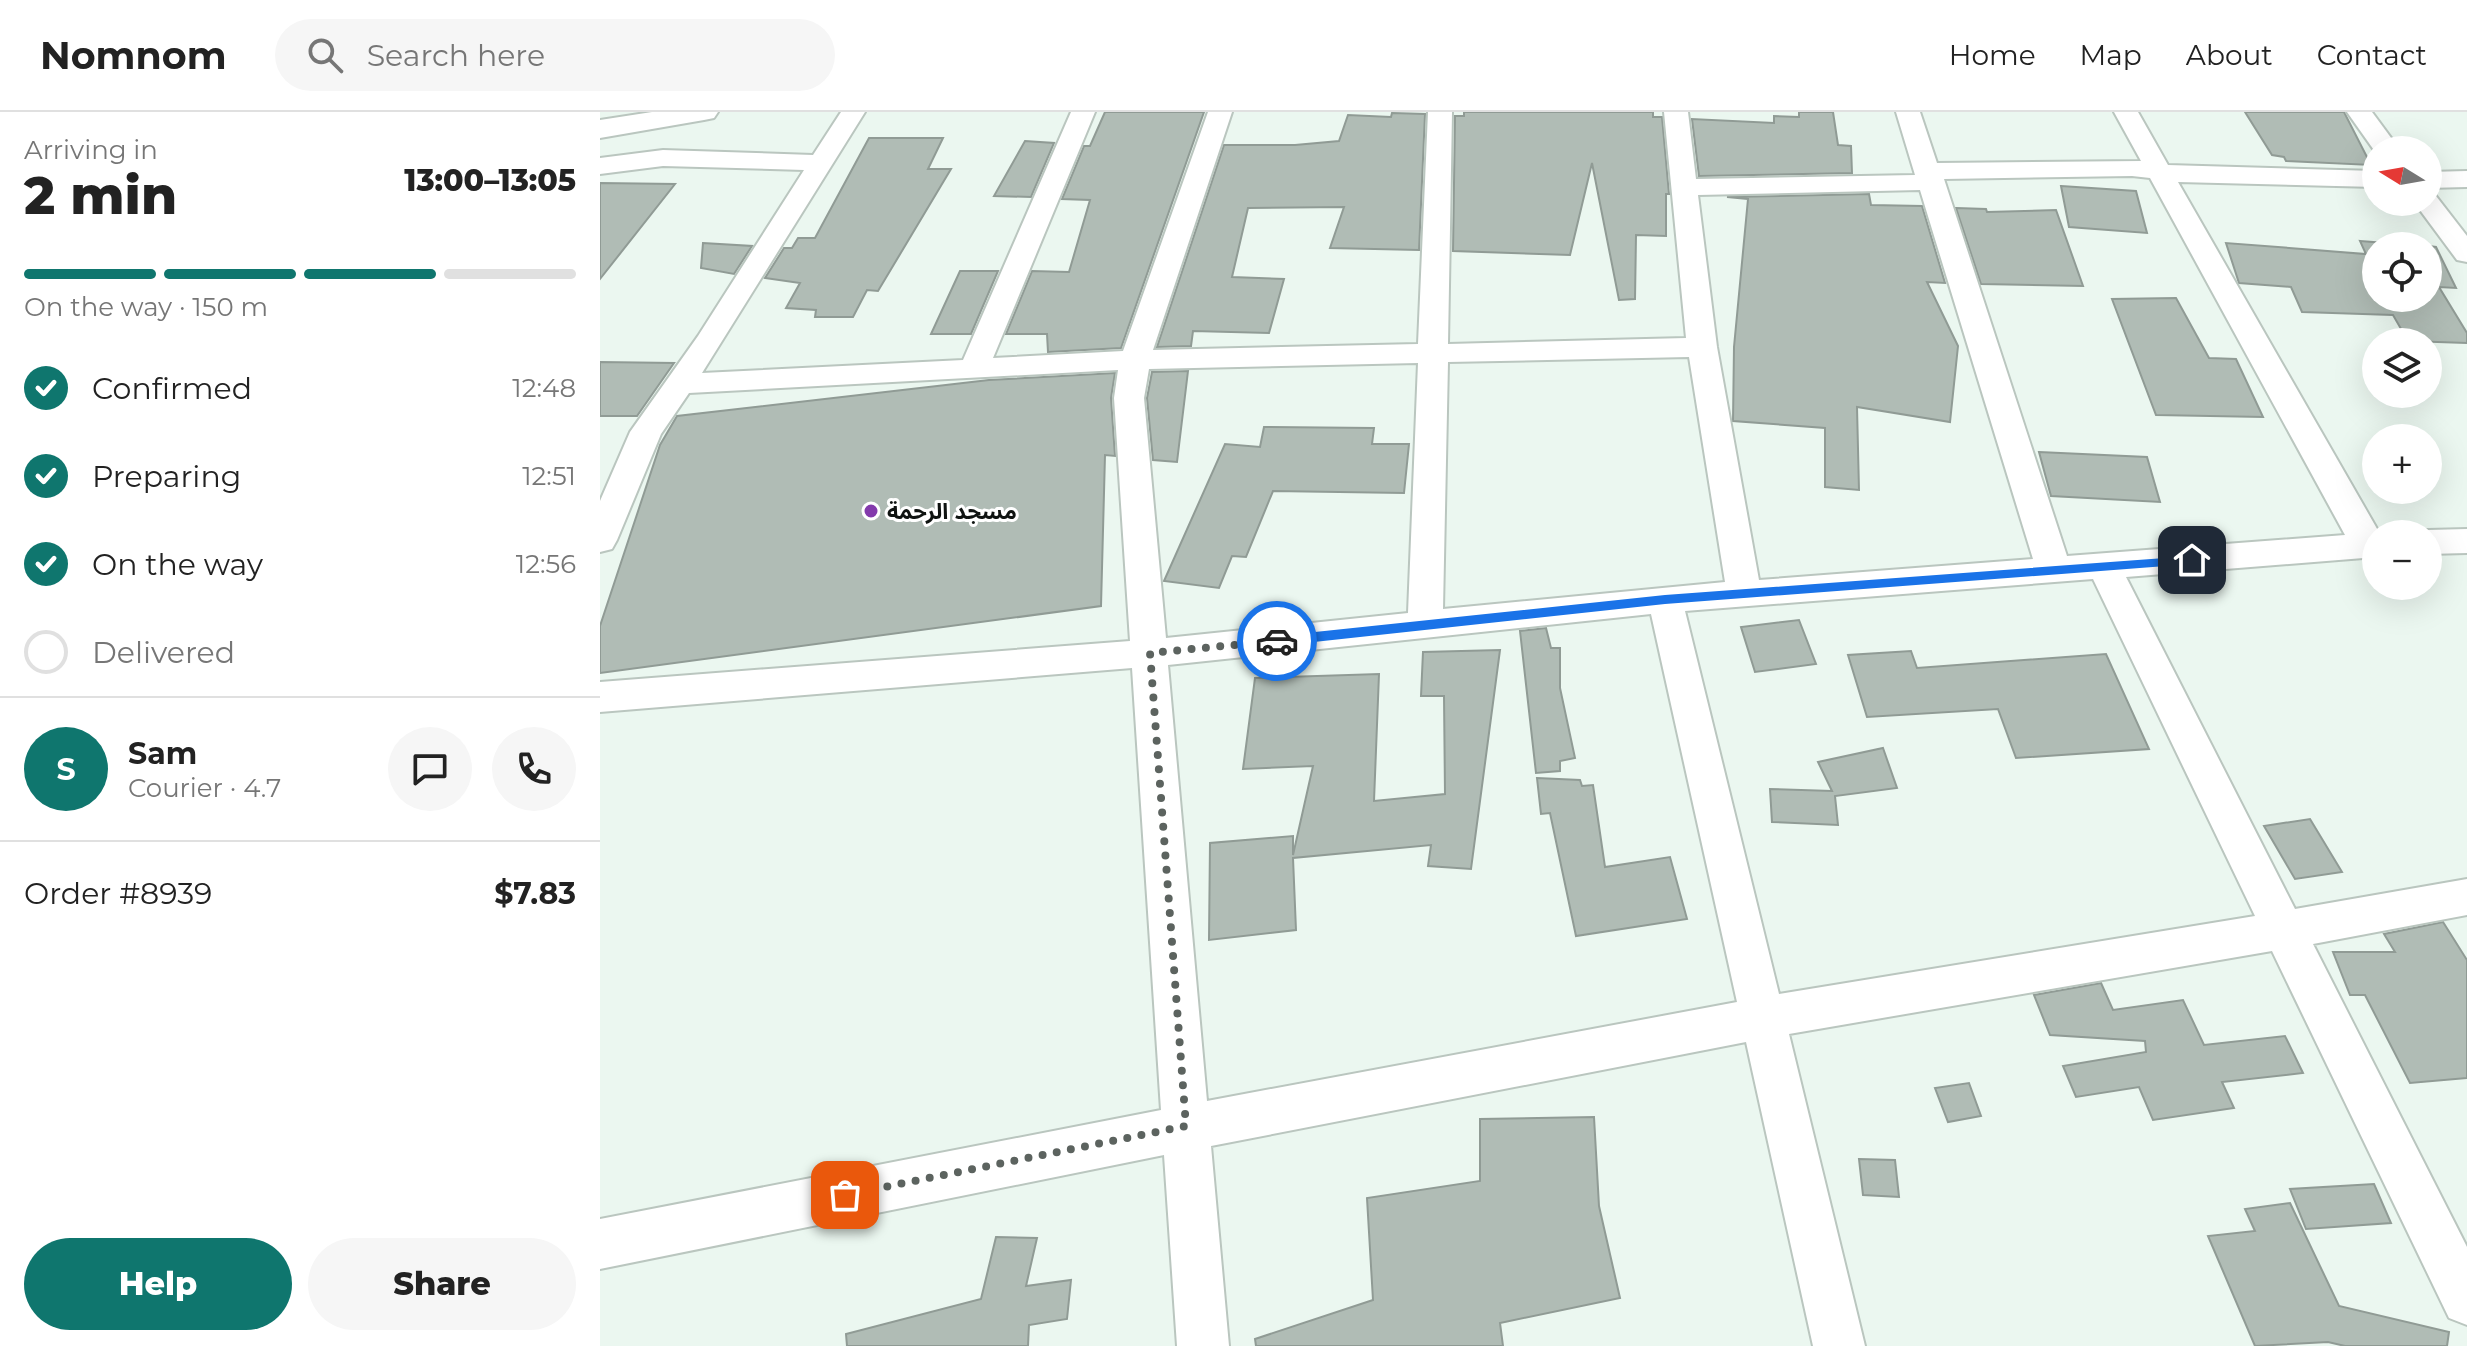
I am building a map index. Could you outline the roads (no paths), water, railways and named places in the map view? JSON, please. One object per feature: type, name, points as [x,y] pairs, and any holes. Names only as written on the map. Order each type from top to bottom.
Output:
[{"type":"main road","points":[[601,129],[703,112]]},
{"type":"street","points":[[600,540],[639,445],[853,112]]},
{"type":"street","points":[[974,368],[1083,112]]},
{"type":"street","points":[[1203,1346],[1129,398],[1135,360],[1220,112]]},
{"type":"street","points":[[1425,624],[1430,353],[1440,112]]},
{"type":"street","points":[[1676,112],[1702,347],[1744,594]]},
{"type":"street","points":[[1908,112],[1931,176],[2054,570]]},
{"type":"street","points":[[2126,112],[2362,528]]},
{"type":"street","points":[[2359,112],[2377,136]]},
{"type":"street","points":[[600,166],[663,158],[822,163]]},
{"type":"street","points":[[1683,187],[2132,168],[2192,176],[2362,179]]},
{"type":"street","points":[[2442,180],[2467,179]]},
{"type":"street","points":[[2438,216],[2467,254]]},
{"type":"street","points":[[680,384],[1135,360],[1702,347]]},
{"type":"street","points":[[2442,542],[2467,541]]},
{"type":"street","points":[[600,697],[1150,653],[1665,600],[2362,547]]},
{"type":"street","points":[[2104,567],[2287,931],[2467,1300]]},
{"type":"street","points":[[1665,600],[1760,1019],[1839,1346]]},
{"type":"street","points":[[600,1244],[1186,1126],[1760,1019],[2005,974],[2287,931],[2467,897]]},
{"type":"place","name":"مسجد الرحمة","points":[[871,511]]}]
